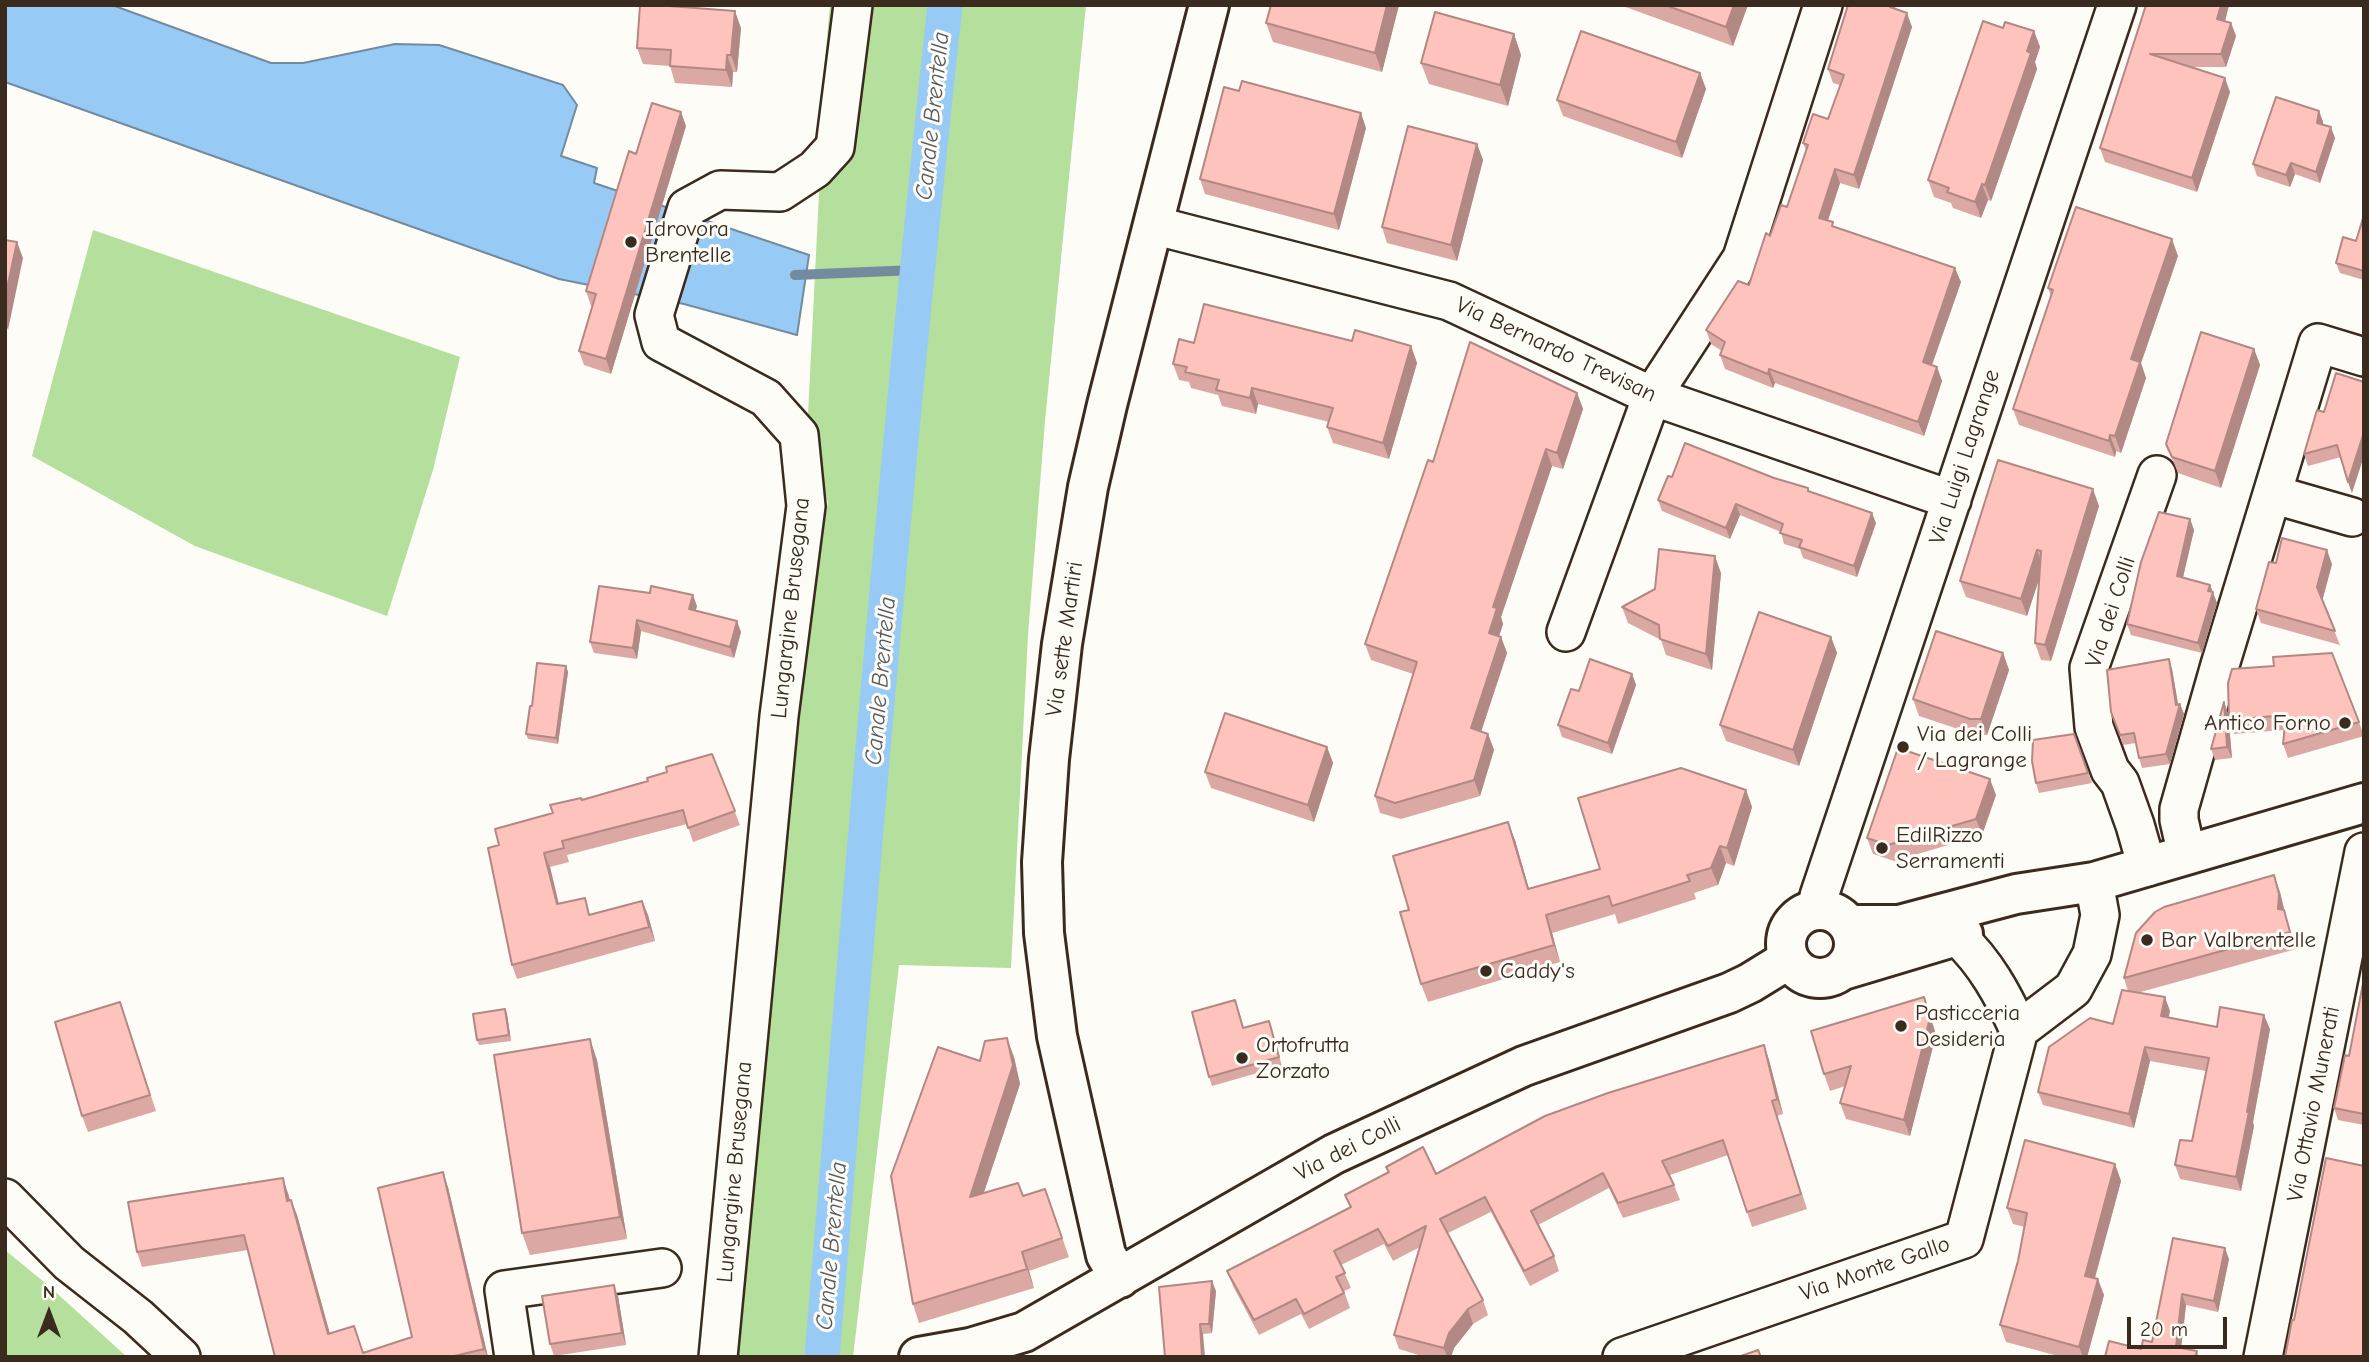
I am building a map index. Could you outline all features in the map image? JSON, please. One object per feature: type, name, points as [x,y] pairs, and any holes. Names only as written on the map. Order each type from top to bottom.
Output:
[{"type":"main road","name":"Via sette Martiri","points":[[1120,1278],[1106,1255],[1057,1036],[1044,933],[1042,862],[1049,759],[1079,541],[1107,405],[1209,5]]},
{"type":"main road","points":[[2089,883],[2024,915],[1824,978],[1804,974],[1789,959],[1786,937],[1797,918],[1833,917],[1899,925],[2016,894],[2089,883],[2362,808]]},
{"type":"main road","points":[[1833,917],[1855,940],[1852,956],[1843,970]]},
{"type":"main road","name":"Via dei Colli","points":[[936,1354],[1024,1332],[1221,1217],[1346,1148],[1524,1066],[1729,993],[1751,983],[1789,959]]},
{"type":"street","name":"Lungargine Brusegana","points":[[718,1357],[779,716],[806,506],[799,435],[766,398],[661,342],[654,315],[687,208],[720,190],[780,192],[815,169],[835,147],[853,5]]},
{"type":"street","points":[[1566,632],[1652,396],[1742,258],[1823,5]]},
{"type":"street","name":"Via Luigi Lagrange","points":[[1833,917],[1825,877],[2117,5]]},
{"type":"street","name":"Via Bernardo Trevisan","points":[[1153,225],[1449,301],[1652,396],[1952,500]]},
{"type":"street","points":[[2187,855],[2179,809],[2318,343],[2364,357]]},
{"type":"street","name":"Via dei Colli","points":[[2147,867],[2120,783],[2110,770],[2094,727],[2089,668],[2157,475]]},
{"type":"street","points":[[2272,494],[2352,517]]},
{"type":"street","name":"Via Ottavio Munerati","points":[[2263,1357],[2364,852]]},
{"type":"street","points":[[1957,936],[1975,953],[2002,993],[2019,1030],[2073,989],[2092,954],[2100,915],[2089,883]]},
{"type":"street","name":"Via Monte Gallo","points":[[1622,1357],[1964,1238],[2019,1030]]},
{"type":"street","points":[[5,1198],[69,1263],[138,1317],[181,1357]]},
{"type":"street","points":[[514,1357],[504,1290],[662,1268]]},
{"type":"green space","points":[[830,5],[1086,5],[1045,421],[1028,635],[1011,968],[899,965],[853,1357],[705,1357],[798,689],[828,502],[807,435],[821,102]]},
{"type":"green space","points":[[93,230],[460,357],[433,470],[387,616],[195,546],[32,456]]},
{"type":"green space","points":[[5,1250],[50,1287],[127,1357],[5,1357]]},
{"type":"water","points":[[5,5],[112,5],[271,63],[303,63],[395,44],[439,45],[563,85],[577,105],[561,156],[597,168],[594,183],[809,255],[797,335],[684,304],[559,279],[5,82]]},
{"type":"building","points":[[640,5],[735,11],[731,55],[727,55],[726,70],[670,66],[671,50],[637,48]]},
{"type":"building","points":[[1271,5],[1387,5],[1375,53],[1266,23]]},
{"type":"building","points":[[1665,5],[1734,5],[1726,27]]},
{"type":"building","points":[[1848,5],[1891,5],[1890,7],[1907,13],[1854,175],[1835,169],[1819,218],[1833,222],[1832,226],[1955,268],[1923,362],[1937,367],[1918,422],[1769,369],[1768,374],[1720,355],[1725,342],[1706,330],[1738,281],[1749,285],[1766,233],[1770,236],[1781,205],[1787,207],[1808,145],[1803,143],[1813,114],[1828,119],[1844,75],[1828,69]]},
{"type":"building","points":[[2146,5],[2221,5],[2217,19],[2231,23],[2221,54],[2150,54],[2225,78],[2192,178],[2100,148]]},
{"type":"building","points":[[1435,12],[1514,34],[1500,85],[1421,63]]},
{"type":"building","points":[[1983,21],[2003,28],[2005,22],[2034,31],[2027,51],[2031,53],[1985,185],[1982,184],[1975,202],[1947,192],[1949,188],[1928,180]]},
{"type":"building","points":[[1581,31],[1700,73],[1676,142],[1557,100]]},
{"type":"building","points":[[1242,81],[1361,113],[1334,214],[1200,179],[1224,87],[1239,91]]},
{"type":"building","points":[[2276,97],[2319,111],[2317,123],[2331,127],[2316,172],[2291,163],[2286,175],[2253,164]]},
{"type":"building","points":[[652,103],[681,112],[606,359],[579,351],[596,294],[586,291],[629,151],[636,154]]},
{"type":"building","points":[[1408,126],[1477,144],[1451,245],[1382,227]]},
{"type":"building","points":[[2076,207],[2172,239],[2131,359],[2140,362],[2115,436],[2110,435],[2109,441],[2013,409],[2053,290],[2048,288]]},
{"type":"building","points":[[2364,215],[2364,271],[2336,263],[2343,237],[2356,241]]},
{"type":"building","points":[[5,240],[17,242],[5,298]]},
{"type":"building","points":[[1204,304],[1352,341],[1355,330],[1411,346],[1383,443],[1327,427],[1333,408],[1252,388],[1250,398],[1216,390],[1219,380],[1185,372],[1187,367],[1173,364],[1179,339],[1194,343]]},
{"type":"building","points":[[2201,332],[2254,349],[2215,471],[2172,457],[2166,444]]},
{"type":"building","points":[[1470,342],[1577,393],[1557,453],[1546,449],[1493,607],[1497,608],[1489,633],[1501,637],[1471,728],[1488,734],[1474,780],[1395,803],[1375,796],[1417,662],[1365,644],[1428,460],[1433,462]]},
{"type":"building","points":[[2336,373],[2364,382],[2364,432],[2348,482],[2337,445],[2304,454],[2317,410],[2324,412]]},
{"type":"building","points":[[1685,443],[1872,513],[1854,566],[1799,547],[1802,540],[1780,533],[1783,524],[1736,504],[1726,528],[1658,500],[1668,476],[1672,477]]},
{"type":"building","points":[[1998,460],[2093,489],[2045,645],[2035,643],[2041,551],[2037,550],[2021,599],[1960,581]]},
{"type":"building","points":[[2159,512],[2190,519],[2177,576],[2210,585],[2208,591],[2213,592],[2198,643],[2127,624],[2141,562]]},
{"type":"building","points":[[2282,538],[2327,550],[2317,587],[2335,631],[2256,609],[2269,562],[2276,563]]},
{"type":"building","points":[[1659,549],[1715,556],[1706,654],[1660,639],[1659,625],[1622,607],[1655,589]]},
{"type":"building","points":[[599,586],[650,593],[651,586],[693,595],[689,609],[737,621],[730,647],[637,620],[633,648],[590,642]]},
{"type":"building","points":[[1759,612],[1831,637],[1793,750],[1720,725]]},
{"type":"building","points":[[1936,631],[2003,653],[1981,719],[1970,719],[1913,699]]},
{"type":"building","points":[[2332,653],[2359,722],[2283,744],[2286,715],[2229,720],[2228,683],[2232,669],[2274,666],[2273,657]]},
{"type":"building","points":[[1590,659],[1632,674],[1608,743],[1558,725],[1571,689],[1579,691]]},
{"type":"building","points":[[2169,659],[2176,705],[2180,704],[2166,754],[2139,758],[2134,733],[2120,735],[2111,712],[2107,670]]},
{"type":"building","points":[[537,663],[566,666],[556,738],[526,734]]},
{"type":"building","points":[[2224,702],[2227,747],[2211,749]]},
{"type":"building","points":[[1225,713],[1327,747],[1308,805],[1205,772]]},
{"type":"building","points":[[2074,734],[2088,773],[2036,783],[2032,761],[2033,740]]},
{"type":"building","points":[[1898,748],[1990,779],[1976,819],[1888,845],[1867,838]]},
{"type":"building","points":[[712,754],[735,811],[688,828],[683,810],[562,841],[564,848],[544,853],[557,904],[585,898],[589,915],[642,901],[649,927],[512,965],[488,848],[499,845],[495,829],[553,813],[550,805],[581,798],[582,800],[648,781],[647,778],[667,772],[666,767]]},
{"type":"building","points":[[1681,768],[1746,790],[1727,848],[1720,846],[1711,868],[1687,875],[1690,881],[1612,906],[1609,896],[1546,915],[1554,945],[1421,984],[1400,912],[1409,910],[1393,856],[1508,822],[1528,889],[1600,869],[1578,798]]},
{"type":"building","points":[[2274,875],[2279,894],[2278,909],[2284,910],[2290,932],[2124,978],[2136,933],[2155,912],[2164,907]]},
{"type":"building","points":[[2364,978],[2364,1114],[2334,1108],[2345,1055],[2349,1056]]},
{"type":"building","points":[[2122,990],[2165,997],[2161,1016],[2217,1027],[2220,1007],[2264,1015],[2236,1177],[2175,1165],[2180,1140],[2192,1141],[2209,1058],[2145,1047],[2129,1114],[2038,1092],[2049,1047],[2090,1018],[2113,1024]]},
{"type":"building","points":[[1924,997],[1930,1018],[1904,1120],[1840,1103],[1851,1066],[1824,1074],[1811,1031]]},
{"type":"building","points":[[1235,1000],[1243,1028],[1269,1021],[1279,1057],[1209,1077],[1192,1012]]},
{"type":"building","points":[[120,1002],[150,1095],[82,1116],[55,1022]]},
{"type":"building","points":[[505,1009],[509,1035],[477,1040],[473,1014]]},
{"type":"building","points":[[1007,1038],[1013,1065],[970,1197],[1018,1183],[1023,1196],[1045,1189],[1062,1238],[1022,1252],[1027,1269],[913,1304],[891,1176],[938,1047],[980,1061],[985,1041]]},
{"type":"building","points":[[590,1039],[620,1217],[522,1233],[494,1055]]},
{"type":"building","points":[[1764,1045],[1777,1099],[1772,1101],[1801,1194],[1747,1212],[1723,1140],[1662,1161],[1674,1185],[1618,1203],[1603,1173],[1531,1211],[1554,1256],[1524,1271],[1485,1197],[1440,1219],[1483,1300],[1468,1309],[1449,1333],[1444,1348],[1394,1335],[1426,1226],[1388,1246],[1378,1229],[1334,1251],[1345,1273],[1336,1277],[1344,1293],[1304,1314],[1296,1299],[1254,1320],[1227,1271],[1351,1207],[1345,1195],[1389,1172],[1386,1167],[1423,1147],[1436,1174],[1545,1116],[1608,1093]]},
{"type":"building","points":[[2025,1140],[2115,1164],[2085,1276],[2098,1279],[2079,1347],[2000,1325],[2018,1261],[2027,1213],[2007,1208]]},
{"type":"building","points":[[2326,1158],[2364,1166],[2364,1357],[2285,1357],[2294,1320]]},
{"type":"building","points":[[443,1172],[484,1349],[450,1357],[275,1357],[244,1235],[137,1252],[128,1202],[283,1178],[287,1201],[291,1200],[328,1334],[354,1326],[363,1353],[412,1337],[378,1188]]},
{"type":"building","points":[[2173,1238],[2225,1248],[2214,1301],[2182,1294],[2176,1347],[2197,1351],[2195,1357],[2105,1357],[2109,1341],[2141,1349],[2143,1340],[2152,1342]]},
{"type":"building","points":[[1212,1281],[1209,1324],[1200,1324],[1202,1357],[1165,1357],[1159,1287]]},
{"type":"building","points":[[614,1285],[622,1333],[550,1344],[542,1296]]},
{"type":"building","points":[[1758,1350],[1761,1357],[1738,1357]]},
{"type":"waterway","name":"Canale Brentella","points":[[822,1357],[894,512],[945,5]]},
{"type":"waterway","points":[[795,275],[916,270]]},
{"type":"place","name":"Idrovora Brentelle","points":[[631,242]]},
{"type":"place","name":"Antico Forno","points":[[2345,723]]},
{"type":"place","name":"Via dei Colli / Lagrange","points":[[1903,747]]},
{"type":"place","name":"EdilRizzo Serramenti","points":[[1882,848]]},
{"type":"place","name":"Bar Valbrentelle","points":[[2147,940]]},
{"type":"place","name":"Caddy's","points":[[1486,971]]},
{"type":"place","name":"Pasticceria Desideria","points":[[1901,1026]]},
{"type":"place","name":"Ortofrutta Zorzato","points":[[1242,1058]]}]
